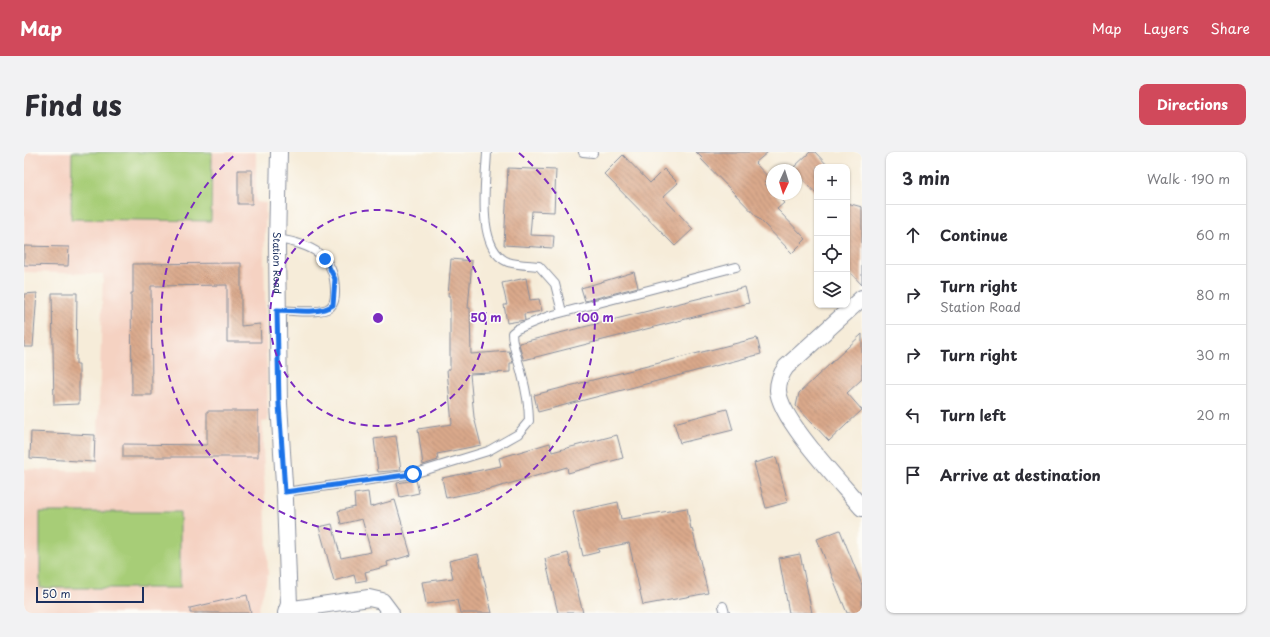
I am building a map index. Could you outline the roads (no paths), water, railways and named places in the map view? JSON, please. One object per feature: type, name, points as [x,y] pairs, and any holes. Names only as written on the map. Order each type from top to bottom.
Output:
[{"type":"street","name":"Station Road","points":[[279,152],[277,310],[279,404],[285,492],[288,604],[286,612]]},
{"type":"street","points":[[862,298],[786,368],[780,376],[778,391],[783,408],[805,440],[862,508]]},
{"type":"street","points":[[286,612],[369,598],[382,601],[391,613]]},
{"type":"lane","points":[[487,152],[485,227],[493,247],[500,257],[509,262],[539,266],[555,284],[562,312]]},
{"type":"lane","points":[[583,152],[593,153]]},
{"type":"lane","points":[[277,239],[297,242],[310,247],[325,259],[335,279],[335,298],[333,305],[328,309],[277,310]]},
{"type":"lane","points":[[285,492],[413,474],[488,451],[518,434],[529,421],[527,397],[512,340],[512,333],[517,328],[562,312],[736,266]]}]
